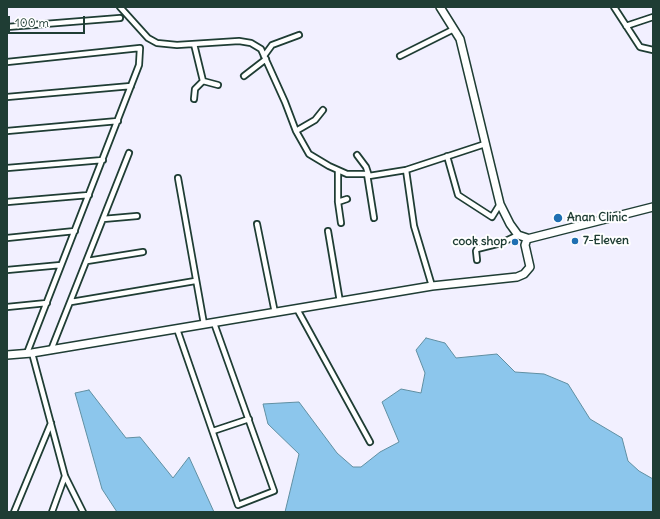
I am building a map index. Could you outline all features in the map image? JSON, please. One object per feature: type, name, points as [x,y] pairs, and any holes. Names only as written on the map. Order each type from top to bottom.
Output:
[{"type":"street","points":[[120,7],[148,38],[157,43],[177,45],[239,42],[250,43],[261,49],[285,102],[296,131],[309,154],[329,166],[347,174],[368,175],[406,170],[485,144]]},
{"type":"street","points":[[440,7],[460,39],[500,204],[510,224],[518,235],[527,238]]},
{"type":"street","points":[[614,7],[640,47],[653,50]]},
{"type":"street","points":[[626,26],[653,17]]},
{"type":"street","points":[[7,27],[120,18]]},
{"type":"street","points":[[400,56],[454,29]]},
{"type":"street","points":[[244,76],[265,57],[272,45],[299,36]]},
{"type":"street","points":[[194,44],[203,81]]},
{"type":"street","points":[[7,62],[140,48],[139,65],[61,266],[30,353],[65,476],[83,512]]},
{"type":"street","points":[[203,81],[218,84]]},
{"type":"street","points":[[194,99],[195,89],[203,81]]},
{"type":"street","points":[[7,97],[131,86]]},
{"type":"street","points":[[296,131],[315,120],[323,110]]},
{"type":"street","points":[[7,131],[118,121]]},
{"type":"street","points":[[51,350],[129,154]]},
{"type":"street","points":[[356,155],[366,167],[374,218]]},
{"type":"street","points":[[447,156],[458,195],[492,217],[500,204]]},
{"type":"street","points":[[7,168],[103,160]]},
{"type":"street","points":[[338,170],[338,202],[341,223]]},
{"type":"street","points":[[406,170],[414,226],[432,286]]},
{"type":"street","points":[[178,178],[195,281],[204,324]]},
{"type":"street","points":[[7,202],[89,195]]},
{"type":"street","points":[[338,202],[347,199]]},
{"type":"street","points":[[7,355],[51,350],[432,286],[517,277],[530,267],[525,245],[527,239],[653,206]]},
{"type":"street","points":[[103,220],[137,216]]},
{"type":"street","points":[[257,224],[275,313]]},
{"type":"street","points":[[7,238],[75,231]]},
{"type":"street","points":[[328,231],[340,302]]},
{"type":"street","points":[[477,260],[476,251],[478,249],[501,243],[518,235]]},
{"type":"street","points":[[87,261],[143,252]]},
{"type":"street","points":[[7,270],[61,266]]},
{"type":"street","points":[[71,302],[195,281]]},
{"type":"street","points":[[7,307],[47,303]]},
{"type":"street","points":[[297,309],[370,442]]},
{"type":"street","points":[[177,329],[238,505],[274,491],[214,323]]},
{"type":"street","points":[[213,432],[249,419]]},
{"type":"street","points":[[14,512],[51,423]]},
{"type":"street","points":[[52,512],[65,476]]},
{"type":"water","points":[[426,338],[445,343],[456,358],[497,354],[515,372],[544,374],[568,384],[590,419],[622,438],[628,461],[639,471],[653,479],[653,512],[285,512],[299,454],[268,424],[263,404],[299,402],[337,453],[353,467],[361,467],[380,452],[399,442],[382,402],[401,389],[421,393],[425,373],[416,350]]},
{"type":"water","points":[[89,390],[126,438],[140,437],[173,478],[189,457],[214,512],[117,512],[102,489],[75,393]]},
{"type":"place","name":"Anan Clinic","points":[[558,218]]},
{"type":"place","name":"7-Eleven","points":[[575,241]]},
{"type":"place","name":"cook shop","points":[[515,242]]}]
